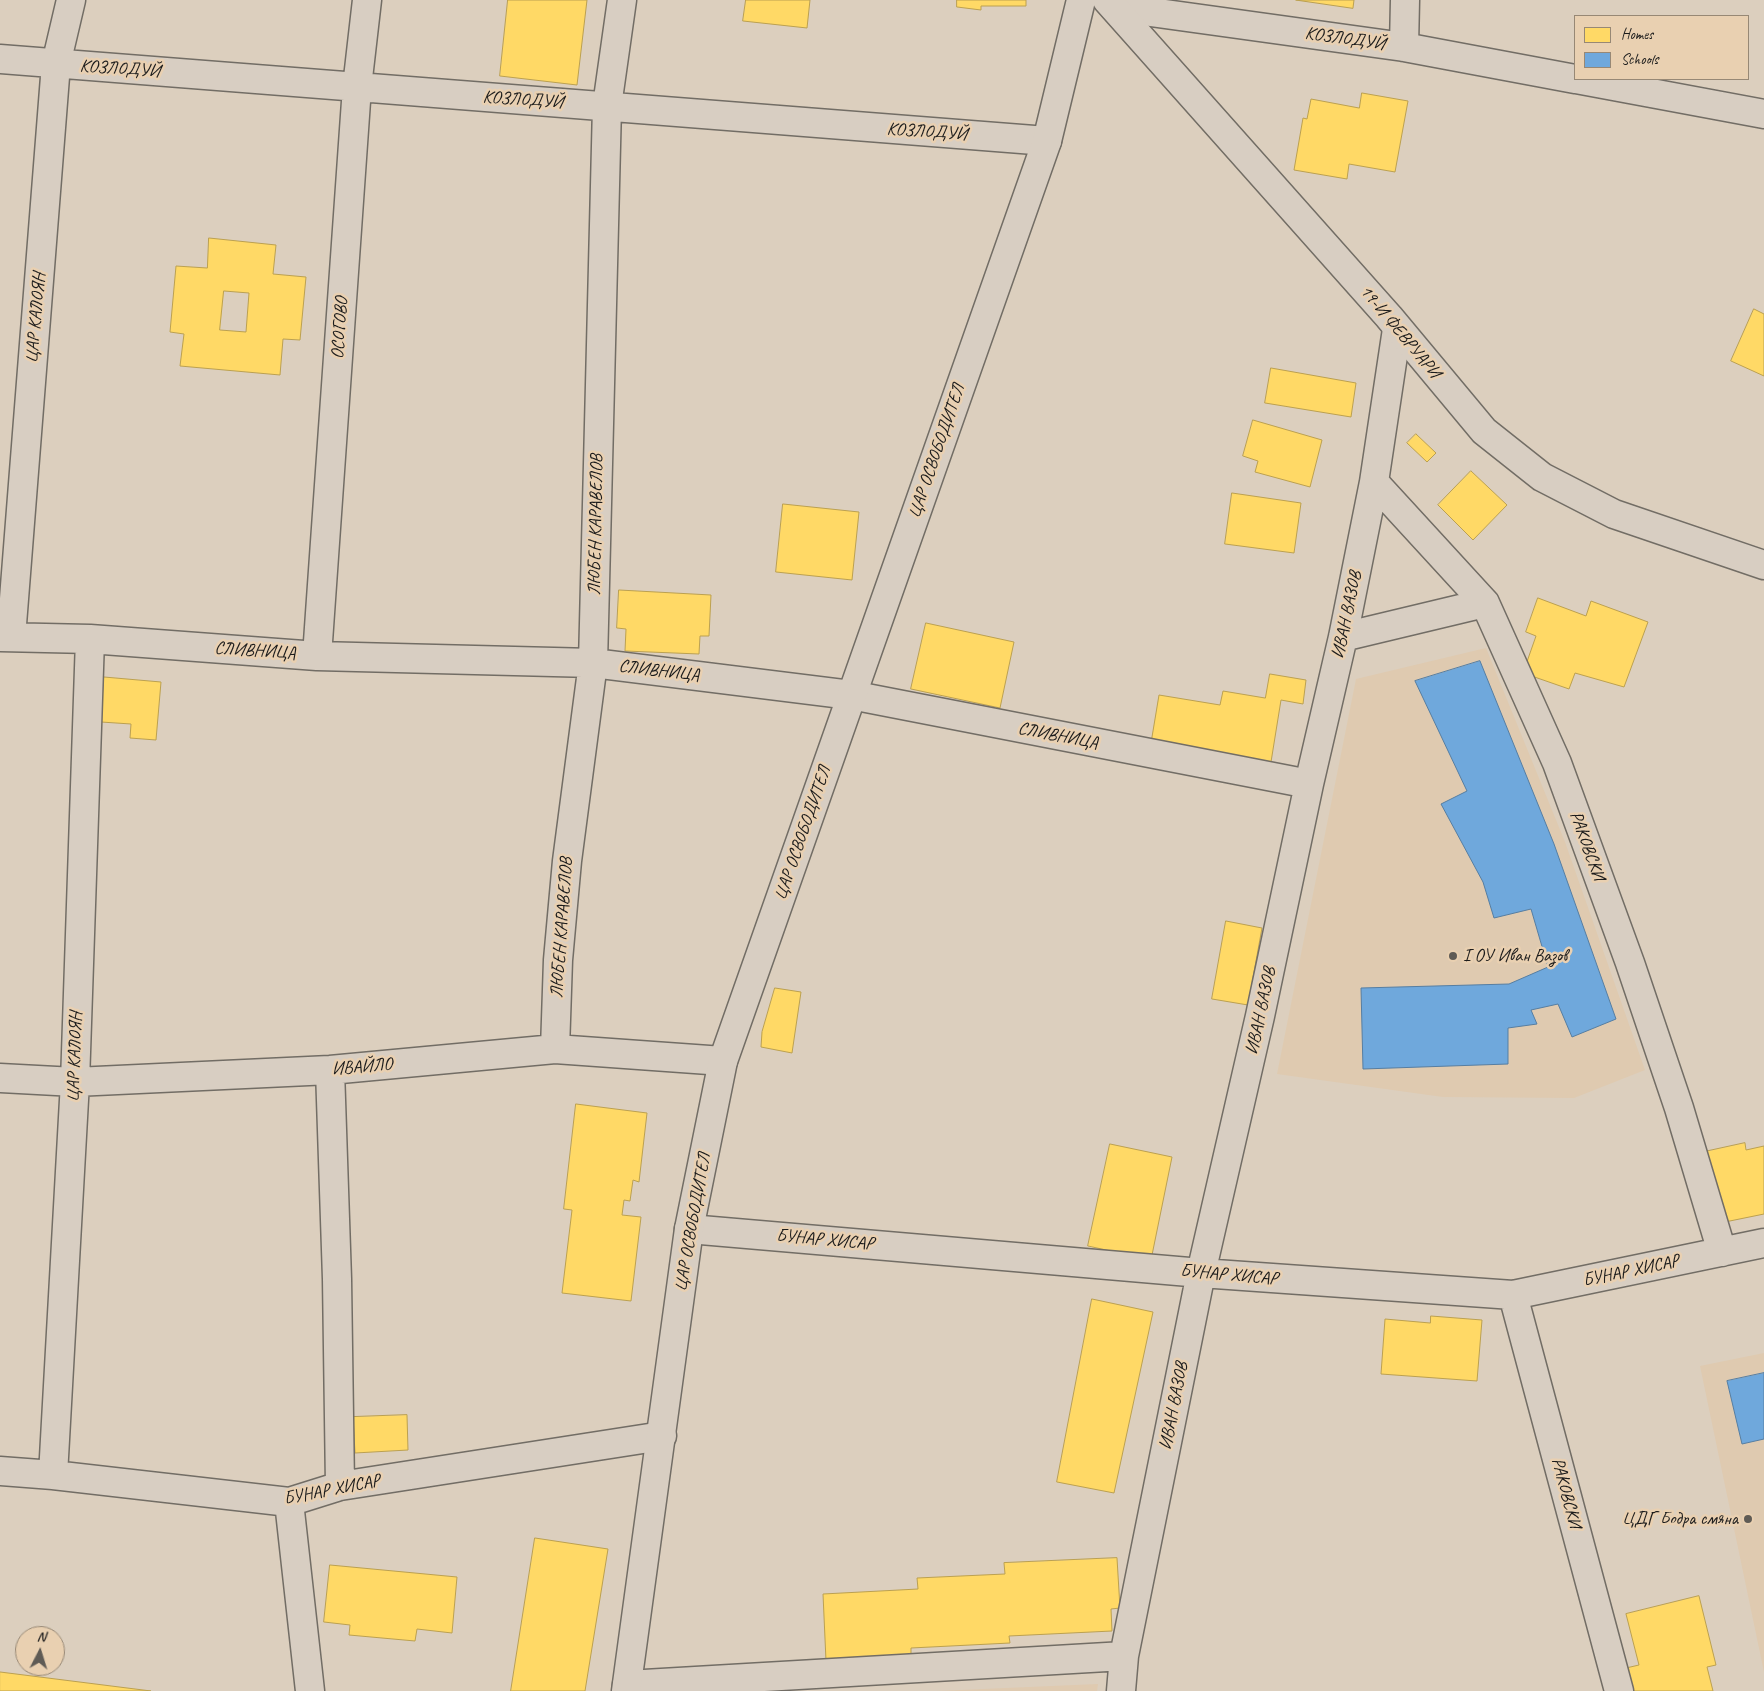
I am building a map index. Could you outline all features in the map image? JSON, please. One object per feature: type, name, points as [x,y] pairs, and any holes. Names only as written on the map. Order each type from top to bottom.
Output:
[{"type":"street","name":"ЦАР КАЛОЯН","points":[[5,637],[56,64],[71,0]]},
{"type":"street","name":"ОСОГОВО","points":[[318,656],[357,87],[368,0]]},
{"type":"street","name":"ЛЮБЕН КАРАВЕЛОВ","points":[[555,1050],[558,960],[567,860],[593,663],[607,106],[622,0]]},
{"type":"street","name":"ЦАР ОСВОБОДИТЕЛ","points":[[626,1688],[689,1228],[723,1061],[1047,141],[1081,0]]},
{"type":"street","points":[[1404,47],[1405,0]]},
{"type":"street","name":"КОЗЛОДУЙ","points":[[1111,3],[1404,47],[1574,79]]},
{"type":"street","name":"19-И ФЕВРУАРИ","points":[[1111,3],[1484,431],[1542,477],[1614,514],[1764,564]]},
{"type":"street","name":"КОЗЛОДУЙ","points":[[0,60],[1047,141]]},
{"type":"street","name":"КОЗЛОДУЙ","points":[[1581,80],[1764,114]]},
{"type":"street","name":"ИВАН ВАЗОВ","points":[[1121,1691],[1124,1656],[1200,1273],[1260,1016],[1309,784],[1343,637],[1374,482],[1397,329]]},
{"type":"street","name":"РАКОВСКИ","points":[[1374,482],[1485,603],[1557,763],[1627,954],[1679,1108],[1722,1252]]},
{"type":"street","points":[[1343,637],[1485,603]]},
{"type":"street","name":"СЛИВНИЦА","points":[[5,637],[90,639],[318,656],[593,663],[852,696],[1309,784]]},
{"type":"street","name":"ЦАР КАЛОЯН","points":[[53,1474],[74,1082],[90,639]]},
{"type":"street","name":"ИВАЙЛО","points":[[0,1078],[74,1082],[330,1070],[555,1050],[723,1061]]},
{"type":"street","points":[[330,1070],[337,1279],[340,1486]]},
{"type":"street","name":"БУНАР ХИСАР","points":[[689,1228],[1200,1273],[1513,1296],[1764,1243]]},
{"type":"street","name":"РАКОВСКИ","points":[[1513,1296],[1619,1691]]},
{"type":"street","name":"БУНАР ХИСАР","points":[[0,1471],[53,1474],[289,1502],[340,1486],[662,1436]]},
{"type":"street","points":[[289,1502],[310,1691]]},
{"type":"street","points":[[626,1688],[1124,1656]]},
{"type":"shaded area","name":"I ОУ Иван Вазов","points":[[1486,648],[1565,842],[1645,1070],[1574,1098],[1443,1097],[1277,1074],[1356,679]]},
{"type":"shaded area","name":"ЦДГ Бодра смяна","points":[[1764,1353],[1764,1672],[1700,1366]]},
{"type":"shaded area","points":[[1098,1684],[1097,1691],[937,1691]]},
{"type":"building: Homes","points":[[508,0],[587,0],[577,85],[500,76]]},
{"type":"building: Homes","points":[[746,0],[810,0],[807,28],[743,21]]},
{"type":"building: Homes","points":[[957,0],[1026,0],[1026,6],[981,6],[981,10],[957,7]]},
{"type":"building: Homes","points":[[1296,0],[1354,0],[1353,8]]},
{"type":"building: Homes","points":[[1362,93],[1408,101],[1395,172],[1349,164],[1347,179],[1294,170],[1303,118],[1307,119],[1311,99],[1359,108]]},
{"type":"building: Homes","points":[[209,238],[276,245],[273,274],[306,277],[300,340],[283,339],[280,375],[180,366],[184,334],[170,332],[176,266],[207,268]],"holes":[[[224,291],[249,293],[246,332],[220,330]]]},
{"type":"building: Homes","points":[[1754,309],[1764,314],[1764,376],[1731,361]]},
{"type":"building: Homes","points":[[1271,368],[1356,383],[1351,417],[1265,403]]},
{"type":"building: Homes","points":[[1253,420],[1322,440],[1310,487],[1255,472],[1258,461],[1243,456]]},
{"type":"building: Homes","points":[[1416,434],[1436,453],[1427,462],[1407,443]]},
{"type":"building: Homes","points":[[1471,471],[1507,505],[1473,540],[1438,505]]},
{"type":"building: Homes","points":[[1232,493],[1301,503],[1294,553],[1225,544]]},
{"type":"building: Homes","points":[[783,504],[859,512],[852,580],[776,572]]},
{"type":"building: Homes","points":[[619,590],[711,595],[709,636],[700,636],[699,654],[625,651],[626,629],[617,628]]},
{"type":"building: Homes","points":[[1538,598],[1586,616],[1591,601],[1648,622],[1624,687],[1575,673],[1569,689],[1523,673],[1536,636],[1526,632]]},
{"type":"building: Homes","points":[[926,623],[1014,642],[1000,708],[911,689]]},
{"type":"building: Homes","points":[[1270,674],[1306,680],[1303,704],[1281,700],[1271,762],[1151,743],[1159,695],[1220,705],[1223,691],[1265,698]]},
{"type":"building: Homes","points":[[104,677],[161,682],[156,740],[130,738],[131,724],[101,722]]},
{"type":"building: Homes","points":[[1226,921],[1262,928],[1248,1005],[1212,999]]},
{"type":"building: Homes","points":[[775,988],[801,992],[792,1053],[761,1047],[762,1032]]},
{"type":"building: Homes","points":[[576,1104],[647,1113],[639,1182],[633,1180],[630,1201],[624,1200],[622,1215],[641,1217],[631,1301],[562,1293],[572,1210],[564,1209]]},
{"type":"building: Homes","points":[[1745,1143],[1746,1150],[1764,1146],[1764,1214],[1720,1223],[1704,1152]]},
{"type":"building: Homes","points":[[1110,1144],[1172,1157],[1151,1260],[1088,1246]]},
{"type":"building: Homes","points":[[1092,1299],[1153,1312],[1114,1493],[1057,1482]]},
{"type":"building: Homes","points":[[1431,1316],[1482,1320],[1477,1381],[1381,1374],[1385,1319],[1430,1323]]},
{"type":"building: Homes","points":[[407,1415],[408,1450],[355,1453],[353,1417]]},
{"type":"building: Homes","points":[[535,1538],[608,1549],[585,1691],[511,1691]]},
{"type":"building: Homes","points":[[1117,1558],[1120,1608],[1111,1609],[1112,1631],[1009,1636],[1010,1643],[911,1648],[911,1657],[826,1661],[823,1594],[918,1589],[917,1578],[1005,1574],[1004,1563]]},
{"type":"building: Homes","points":[[330,1565],[457,1577],[452,1633],[417,1629],[415,1641],[349,1635],[350,1625],[324,1622]]},
{"type":"building: Homes","points":[[1699,1596],[1716,1665],[1707,1667],[1713,1691],[1632,1691],[1626,1668],[1639,1665],[1626,1614]]},
{"type":"building: Homes","points":[[0,1672],[15,1674],[15,1676],[32,1676],[151,1691],[0,1691]]},
{"type":"building: Schools","points":[[1480,661],[1554,844],[1616,1019],[1572,1037],[1558,1004],[1531,1010],[1537,1024],[1508,1028],[1508,1064],[1363,1069],[1361,988],[1509,984],[1548,967],[1531,909],[1494,918],[1483,882],[1441,804],[1467,791],[1415,681]]},
{"type":"building: Schools","points":[[1764,1373],[1764,1439],[1742,1444],[1727,1381]]},
{"type":"place","name":"I ОУ Иван Вазов","points":[[1453,956]]},
{"type":"place","name":"ЦДГ Бодра смяна","points":[[1748,1519]]}]
